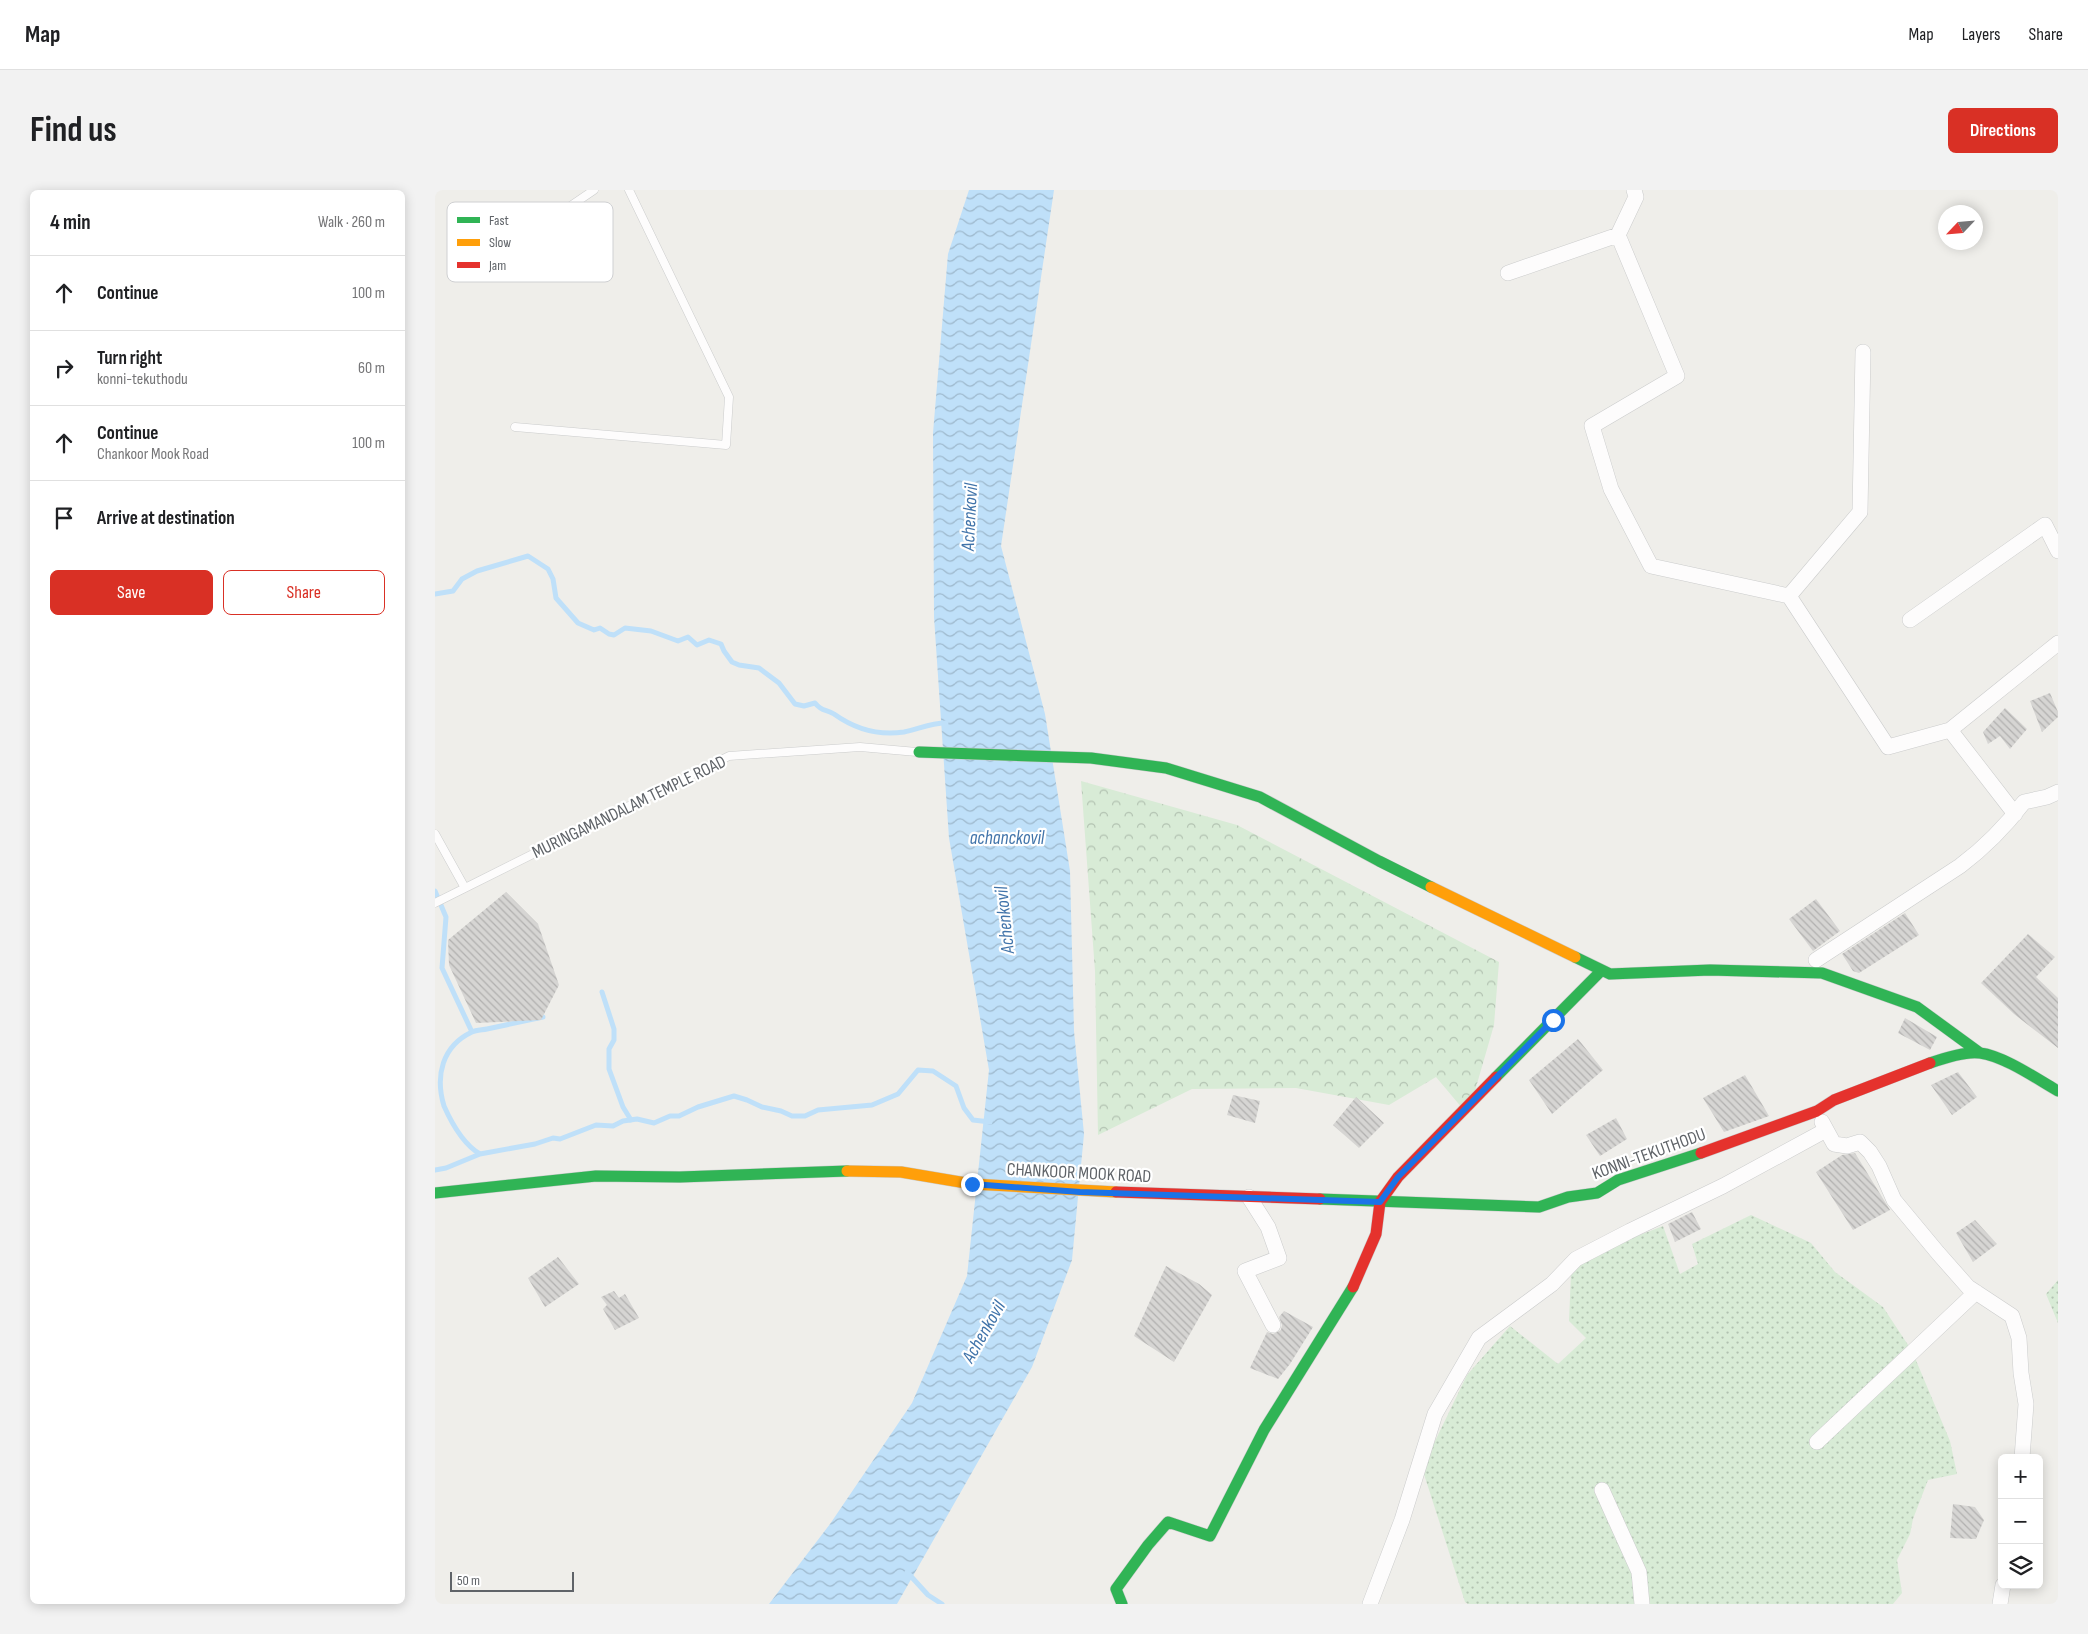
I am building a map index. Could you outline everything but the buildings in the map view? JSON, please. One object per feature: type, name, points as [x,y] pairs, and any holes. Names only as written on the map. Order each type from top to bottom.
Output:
[{"type":"street","points":[[1508,273],[1617,235],[1636,197],[1634,190]]},
{"type":"street","points":[[1617,235],[1677,376],[1592,426],[1611,489],[1651,566],[1789,596],[1888,747],[1950,730],[2058,643]]},
{"type":"street","points":[[1789,596],[1860,512],[1863,352]]},
{"type":"street","points":[[1910,620],[2051,522],[2058,551]]},
{"type":"street","points":[[1950,730],[2015,814]]},
{"type":"street","points":[[919,752],[1091,758],[1166,768],[1261,797],[1379,861],[1610,974],[1710,970],[1822,973],[1917,1007],[1980,1053]]},
{"type":"street","points":[[1816,960],[1981,850],[2024,802],[2047,797],[2058,792]]},
{"type":"street","points":[[1122,1604],[1116,1589],[1147,1545],[1168,1522],[1211,1536],[1264,1430],[1352,1289],[1376,1234],[1380,1202],[1398,1177],[1488,1088],[1602,970]]},
{"type":"street","name":"KONNI-TEKUTHODU","points":[[1227,1196],[1539,1207],[1568,1197],[1597,1193],[1618,1180],[1735,1142],[1817,1111],[1834,1100],[1945,1057],[1980,1053],[2009,1063],[2058,1091]]},
{"type":"street","points":[[1817,1111],[1834,1144],[1847,1146],[1860,1142],[1870,1152],[1894,1200],[1968,1287],[2012,1316],[2019,1338],[2021,1373],[2026,1404],[2022,1454]]},
{"type":"street","points":[[1370,1604],[1402,1520],[1435,1414],[1479,1338],[1552,1284],[1576,1259],[1630,1230],[1723,1186],[1826,1130]]},
{"type":"street","name":"CHANKOOR MOOK ROAD","points":[[435,1193],[596,1176],[901,1172],[972,1184],[1080,1192],[1227,1196]]},
{"type":"street","points":[[1249,1197],[1268,1227],[1279,1258],[1245,1271],[1261,1298],[1273,1325]]},
{"type":"street","points":[[1817,1442],[1976,1292]]},
{"type":"street","points":[[1602,1490],[1639,1572],[1642,1604]]},
{"type":"street","points":[[2000,1604],[2002,1589]]},
{"type":"lane","points":[[576,202],[594,190]]},
{"type":"lane","points":[[515,427],[726,445],[729,397],[629,190]]},
{"type":"lane","name":"MURINGAMANDALAM TEMPLE ROAD","points":[[435,903],[729,756],[860,747],[919,752]]},
{"type":"lane","points":[[435,834],[465,888]]},
{"type":"green space","points":[[1081,781],[1237,825],[1499,962],[1494,1025],[1468,1115],[1436,1077],[1389,1105],[1296,1088],[1192,1089],[1098,1135],[1095,971]]},
{"type":"green space","points":[[1751,1215],[1811,1243],[1835,1272],[1883,1307],[1912,1351],[1950,1441],[1957,1474],[1928,1480],[1913,1519],[1910,1534],[1897,1560],[1902,1593],[1893,1604],[1468,1604],[1465,1602],[1422,1468],[1467,1375],[1510,1326],[1558,1364],[1586,1338],[1569,1321],[1571,1273],[1588,1255],[1663,1226],[1680,1274],[1698,1264],[1692,1244]]},
{"type":"green space","points":[[2058,1280],[2058,1323],[2046,1294]]},
{"type":"water","name":"achanckovil","points":[[969,190],[1054,190],[1001,546],[1045,714],[1070,871],[1074,1031],[1084,1134],[1072,1260],[1032,1367],[897,1604],[769,1604],[830,1524],[912,1403],[967,1276],[989,1070],[949,838],[934,617],[933,433],[948,254]]},
{"type":"waterway","points":[[435,594],[453,591],[462,579],[477,571],[528,556],[548,569],[553,579],[556,598],[578,623],[594,630],[600,628],[614,635],[625,628],[651,631],[678,641],[688,637],[697,645],[709,640],[721,644],[732,662],[759,668],[779,683],[795,704],[804,706],[815,703],[817,706],[850,724],[867,730],[894,733],[946,723]]},
{"type":"waterway","points":[[435,891],[446,917],[442,968],[472,1032]]},
{"type":"waterway","points":[[602,992],[614,1029],[614,1040],[609,1049],[609,1069],[623,1107],[631,1120]]},
{"type":"waterway","points":[[543,1017],[474,1031],[454,1045],[443,1063],[440,1084],[444,1106],[459,1133],[468,1145],[480,1154],[535,1144],[553,1138],[560,1139],[596,1125],[613,1126],[623,1121],[637,1119],[654,1123],[670,1116],[679,1116],[698,1107],[734,1096],[792,1116],[805,1116],[818,1110],[872,1105],[898,1094],[918,1070],[933,1071],[956,1086],[964,1108],[973,1120],[990,1122]]},
{"type":"waterway","points":[[435,1170],[446,1168],[480,1154]]},
{"type":"waterway","points":[[907,1572],[928,1595],[942,1604]]},
{"type":"traffic: fast","points":[[919,752],[1091,758],[1166,768],[1260,797],[1431,887]]},
{"type":"traffic: fast","points":[[1575,957],[1610,974],[1710,970],[1822,973],[1917,1007],[1980,1053]]},
{"type":"traffic: fast","points":[[1496,1077],[1602,970]]},
{"type":"traffic: fast","points":[[1930,1063],[1962,1054],[1980,1053],[2020,1069],[2058,1091]]},
{"type":"traffic: fast","points":[[1320,1199],[1539,1207],[1568,1197],[1597,1193],[1618,1180],[1701,1153]]},
{"type":"traffic: fast","points":[[435,1193],[596,1176],[680,1177],[847,1171]]},
{"type":"traffic: fast","points":[[1122,1604],[1116,1589],[1148,1545],[1168,1522],[1210,1536],[1264,1430],[1353,1287]]},
{"type":"traffic: slow","points":[[1431,887],[1575,957]]},
{"type":"traffic: slow","points":[[847,1171],[901,1172],[972,1184],[1116,1192]]},
{"type":"traffic: jam","points":[[1701,1153],[1817,1111],[1834,1100],[1930,1063]]},
{"type":"traffic: jam","points":[[1353,1287],[1376,1234],[1380,1202],[1398,1177],[1496,1077]]},
{"type":"traffic: jam","points":[[1116,1192],[1320,1199]]},
{"type":"route","points":[[972,1184],[1080,1192],[1380,1202],[1398,1177],[1488,1088],[1553,1020]]},
{"type":"water label","name":"Achenkovil","points":[[970,517]]},
{"type":"water label","name":"Achenkovil","points":[[1005,920]]},
{"type":"water label","name":"Achenkovil","points":[[984,1332]]}]
